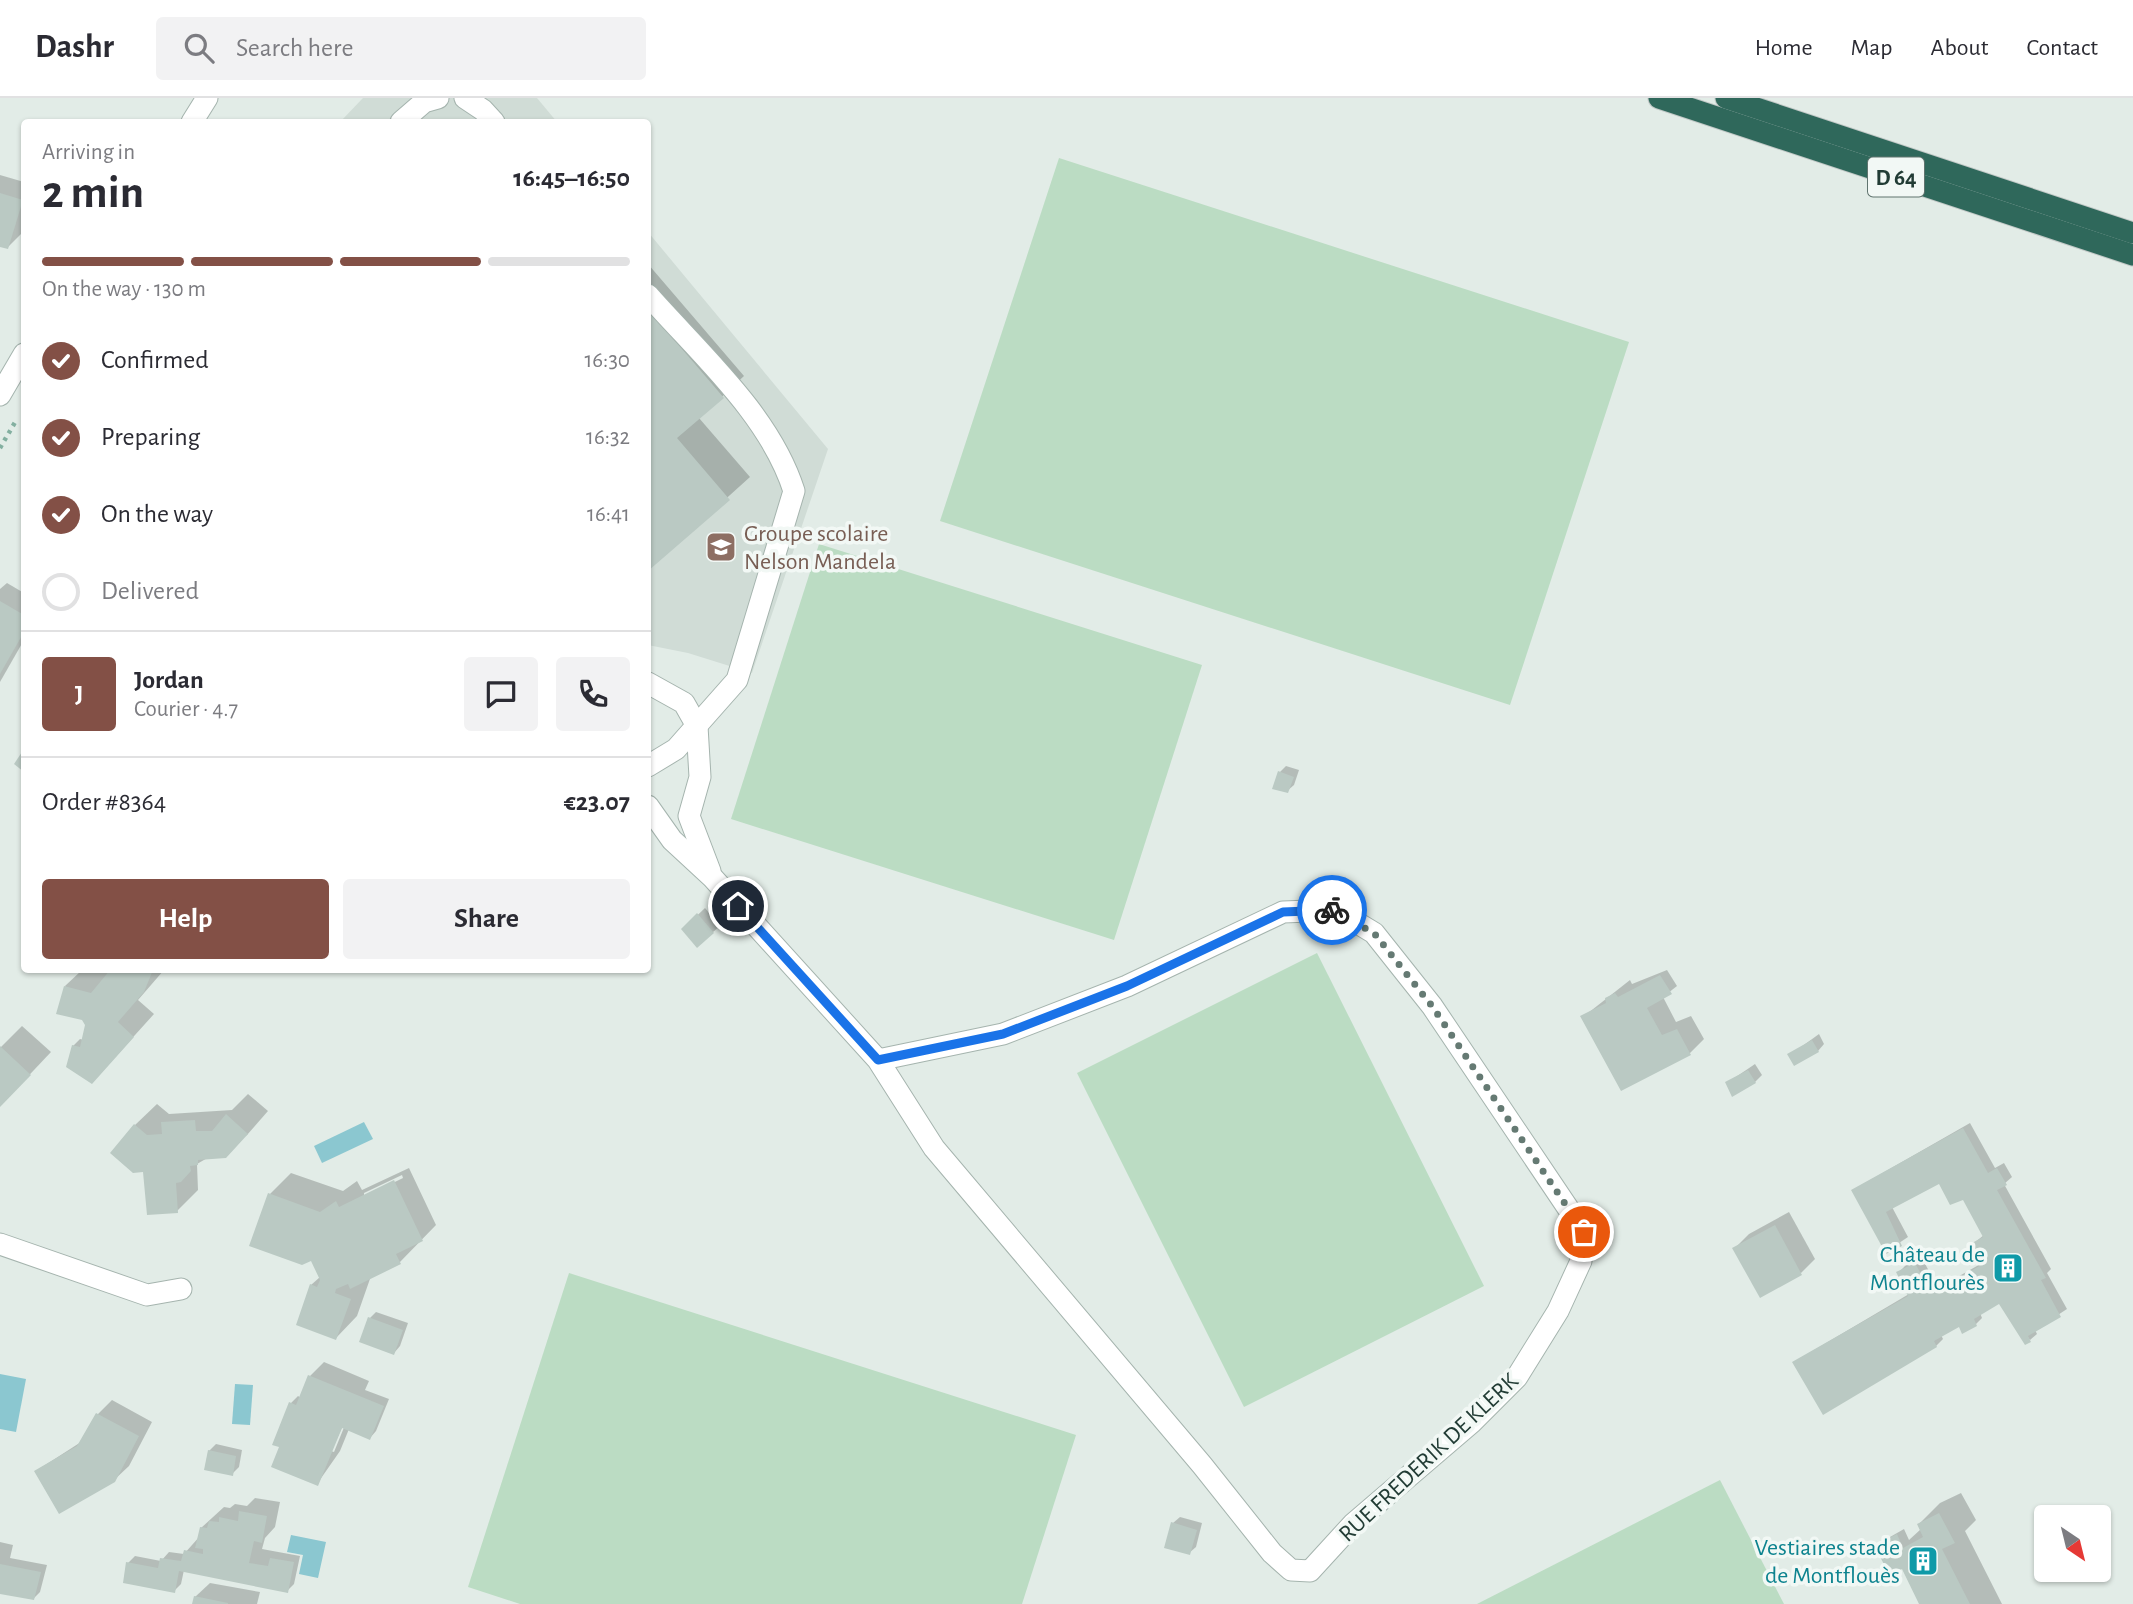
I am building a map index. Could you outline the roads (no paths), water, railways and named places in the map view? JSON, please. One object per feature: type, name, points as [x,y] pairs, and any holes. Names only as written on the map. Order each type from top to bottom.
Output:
[{"type":"highway","name":"D 64","points":[[1659,98],[2133,255]]},
{"type":"highway","name":"D 64","points":[[1726,98],[2133,233]]},
{"type":"street","points":[[194,119],[207,98]]},
{"type":"street","points":[[404,119],[424,102],[438,98]]},
{"type":"street","points":[[465,98],[491,119]]},
{"type":"street","points":[[651,298],[749,410],[785,461],[794,491],[737,680],[676,749],[651,764]]},
{"type":"street","points":[[0,394],[21,359]]},
{"type":"street","points":[[651,684],[684,703],[697,726]]},
{"type":"street","name":"RUE FREDERIK DE KLERK","points":[[697,726],[700,776],[689,817],[712,877]]},
{"type":"street","name":"RUE FREDERIK DE KLERK","points":[[651,810],[672,840],[712,877],[878,1060],[934,1148],[1202,1465],[1272,1553],[1291,1570],[1310,1571],[1353,1524],[1471,1423],[1517,1377],[1558,1311],[1580,1261],[1584,1232],[1432,1006],[1374,933],[1336,910],[1283,912],[1127,986],[1003,1034],[878,1060]]},
{"type":"street","points":[[0,1244],[147,1295],[181,1289]]},
{"type":"water","points":[[364,1122],[373,1139],[322,1163],[314,1146]]},
{"type":"water","points":[[0,1374],[26,1379],[16,1432],[0,1429]]},
{"type":"water","points":[[235,1384],[253,1385],[250,1425],[232,1424]]},
{"type":"water","points":[[291,1535],[326,1542],[318,1578],[299,1574],[303,1555],[287,1552]]},
{"type":"place","name":"Groupe scolaire Nelson Mandela","points":[[721,547]]},
{"type":"place","name":"Château de Montflourès","points":[[2008,1268]]},
{"type":"place","name":"Vestiaires stade de Montflouès","points":[[1923,1561]]}]
